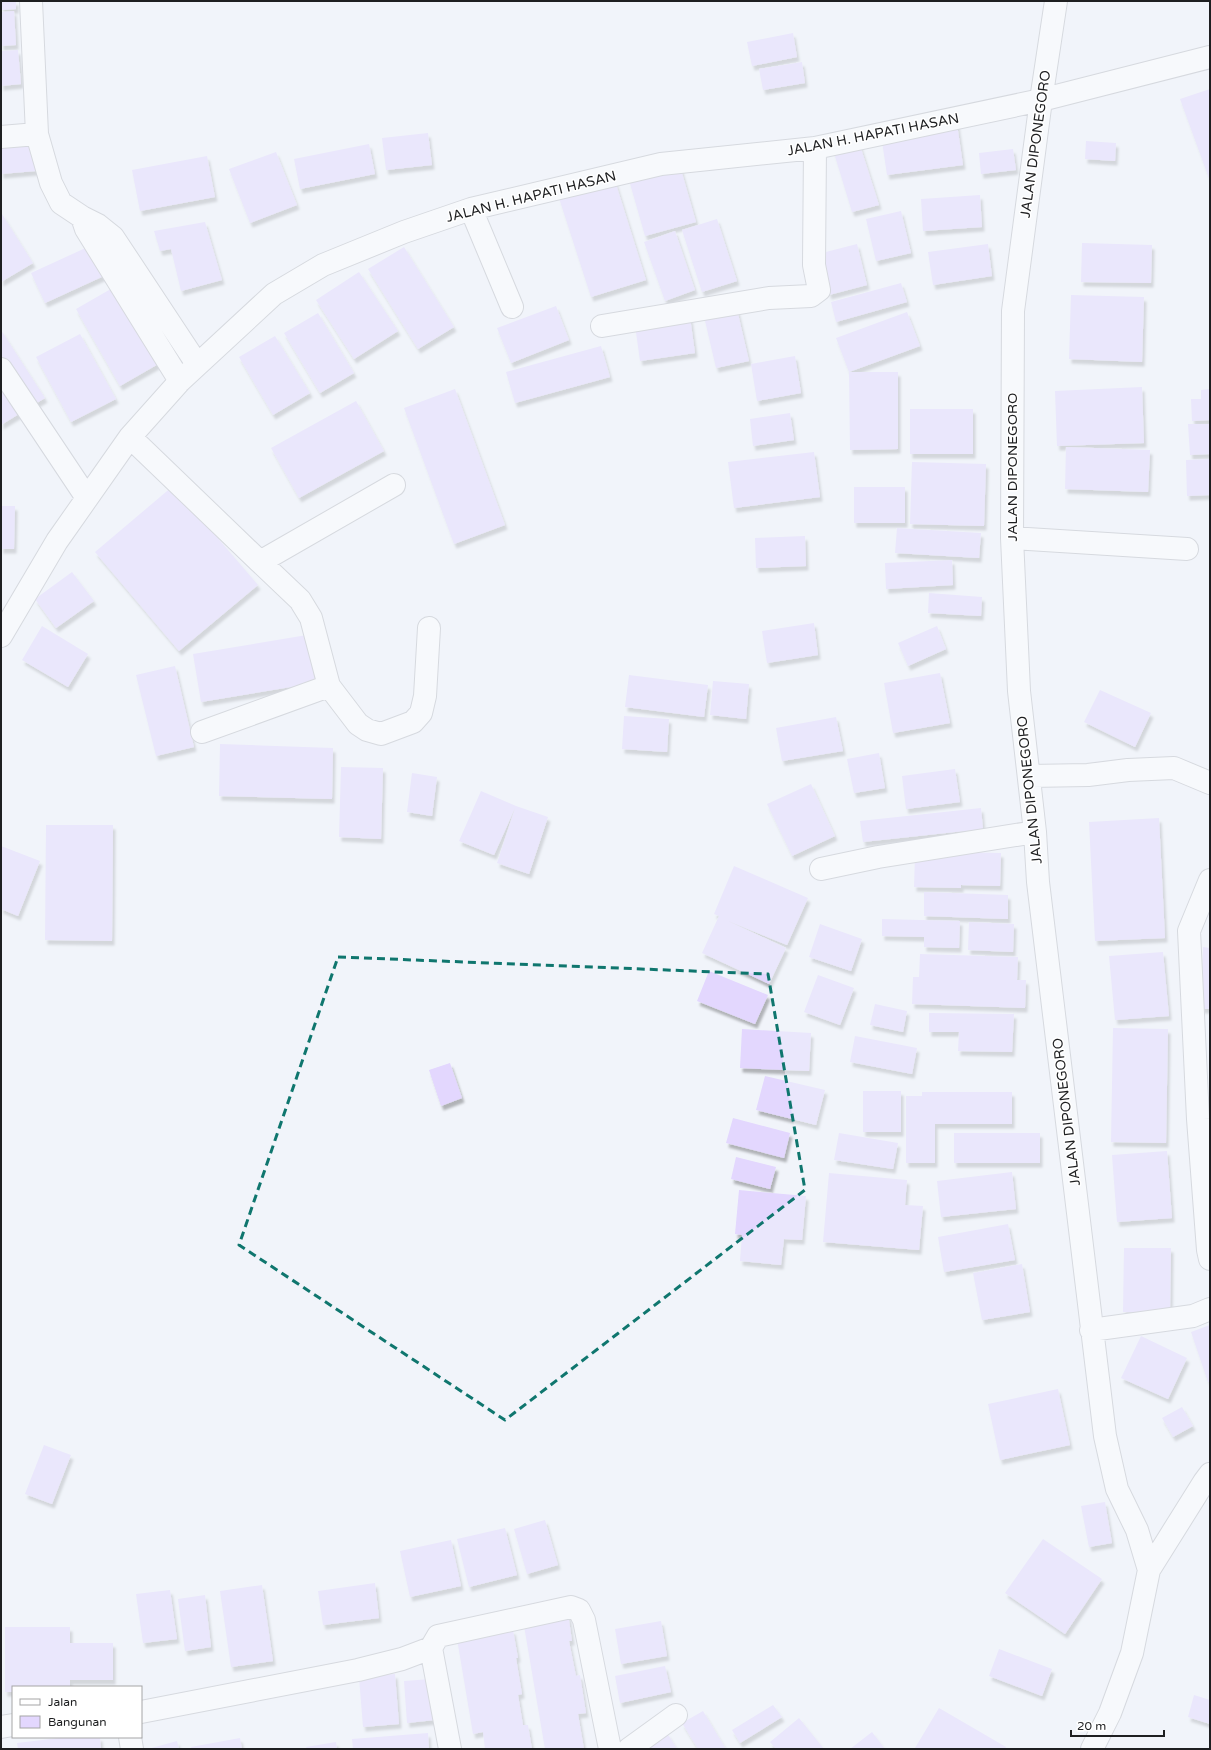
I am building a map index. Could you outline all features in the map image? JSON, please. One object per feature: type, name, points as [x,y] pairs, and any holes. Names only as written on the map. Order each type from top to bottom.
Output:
[{"type":"street","points":[[30,1],[37,134],[51,183],[61,203],[82,217],[98,225],[113,237],[197,364]]},
{"type":"street","name":"JALAN DIPONEGORO","points":[[1056,1],[1040,100],[1013,311],[1012,538],[1019,690],[1035,832],[1038,882],[1105,1436],[1118,1489],[1137,1530],[1149,1570]]},
{"type":"street","name":"JALAN H. HAPATI HASAN","points":[[1,636],[57,541],[130,437],[197,364],[274,294],[323,265],[404,232],[471,209],[661,164],[815,148],[1040,100],[1210,57]]},
{"type":"street","points":[[1,137],[37,134]]},
{"type":"street","points":[[602,326],[769,298],[811,296],[819,290],[814,265],[815,148]]},
{"type":"street","points":[[471,209],[512,307]]},
{"type":"street","points":[[82,217],[86,229],[180,381]]},
{"type":"street","points":[[1,369],[87,498]]},
{"type":"street","points":[[130,437],[300,600],[311,618],[329,686],[358,724],[367,730],[381,734],[413,722],[421,713],[425,696],[429,628]]},
{"type":"street","points":[[260,562],[394,485]]},
{"type":"street","points":[[1012,538],[1187,549]]},
{"type":"street","points":[[202,732],[329,686]]},
{"type":"street","points":[[1029,776],[1088,775],[1128,770],[1174,768],[1210,783]]},
{"type":"street","points":[[821,869],[1035,832]]},
{"type":"street","points":[[1210,880],[1189,931],[1198,1120],[1208,1250],[1210,1259]]},
{"type":"street","points":[[1091,1330],[1193,1316],[1210,1308]]},
{"type":"street","points":[[1092,1749],[1110,1713],[1132,1653],[1149,1570],[1210,1474]]},
{"type":"street","points":[[142,1712],[358,1670],[402,1659],[431,1648],[438,1636],[571,1608],[579,1610],[584,1620],[610,1749]]},
{"type":"street","points":[[431,1648],[450,1749]]},
{"type":"street","points":[[629,1749],[676,1715]]},
{"type":"street","points":[[1,1727],[12,1725]]},
{"type":"street","points":[[130,1738],[132,1749]]},
{"type":"highlighted area","points":[[338,957],[768,974],[805,1190],[505,1420],[239,1245]]},
{"type":"building","points":[[1,1],[16,1],[16,9],[1,10]]},
{"type":"building","points":[[14,11],[16,45],[1,46],[1,12]]},
{"type":"building","points":[[793,33],[797,57],[752,66],[747,42]]},
{"type":"building","points":[[18,50],[21,84],[1,86],[1,51]]},
{"type":"building","points":[[802,62],[805,83],[763,90],[759,69]]},
{"type":"building","points":[[1210,89],[1210,181],[1180,99]]},
{"type":"building","points":[[956,117],[963,165],[887,175],[880,128]]},
{"type":"building","points":[[428,133],[432,165],[386,170],[382,138]]},
{"type":"building","points":[[857,136],[879,205],[852,212],[831,143]]},
{"type":"building","points":[[33,139],[36,171],[1,174],[1,142]]},
{"type":"building","points":[[1086,141],[1116,143],[1115,161],[1085,159]]},
{"type":"building","points":[[369,144],[375,174],[300,189],[294,159]]},
{"type":"building","points":[[1013,149],[1016,170],[981,174],[979,153]]},
{"type":"building","points":[[276,152],[297,205],[250,223],[229,169]]},
{"type":"building","points":[[207,156],[215,197],[140,211],[132,170]]},
{"type":"building","points":[[680,166],[696,222],[645,236],[629,180]]},
{"type":"building","points":[[615,181],[646,280],[591,297],[559,198]]},
{"type":"building","points":[[980,195],[982,227],[923,231],[921,199]]},
{"type":"building","points":[[901,211],[911,253],[876,261],[866,219]]},
{"type":"building","points":[[2,214],[33,263],[1,282],[1,215]]},
{"type":"building","points":[[717,219],[737,281],[702,292],[682,230]]},
{"type":"building","points":[[205,222],[222,280],[181,291],[171,249],[160,251],[154,231]]},
{"type":"building","points":[[675,231],[695,290],[665,301],[644,242]]},
{"type":"building","points":[[1082,243],[1152,245],[1151,283],[1081,282]]},
{"type":"building","points":[[857,244],[867,285],[829,295],[818,254]]},
{"type":"building","points":[[988,244],[992,276],[933,285],[928,252]]},
{"type":"building","points":[[92,245],[106,275],[45,303],[31,273]]},
{"type":"building","points":[[404,247],[454,327],[418,349],[368,269]]},
{"type":"building","points":[[359,272],[398,331],[354,359],[316,300]]},
{"type":"building","points":[[901,283],[907,302],[836,322],[831,302]]},
{"type":"building","points":[[116,286],[160,363],[120,386],[76,309]]},
{"type":"building","points":[[1071,295],[1144,297],[1142,362],[1069,359]]},
{"type":"building","points":[[736,305],[749,361],[716,368],[703,312]]},
{"type":"building","points":[[556,306],[569,340],[511,363],[497,328]]},
{"type":"building","points":[[907,312],[920,346],[849,372],[836,338]]},
{"type":"building","points":[[318,313],[354,373],[320,393],[284,333]]},
{"type":"building","points":[[690,317],[695,353],[640,361],[635,325]]},
{"type":"building","points":[[1,330],[45,398],[1,425]]},
{"type":"building","points":[[80,334],[116,399],[71,422],[36,357]]},
{"type":"building","points":[[275,336],[310,393],[273,415],[239,357]]},
{"type":"building","points":[[601,346],[610,377],[515,403],[506,372]]},
{"type":"building","points":[[795,356],[801,393],[757,401],[751,364]]},
{"type":"building","points":[[849,372],[898,372],[898,449],[850,450]]},
{"type":"building","points":[[1142,387],[1144,443],[1057,446],[1055,391]]},
{"type":"building","points":[[455,389],[505,525],[454,544],[404,408]]},
{"type":"building","points":[[1210,389],[1210,420],[1192,421],[1191,399],[1201,399],[1201,390]]},
{"type":"building","points":[[356,401],[384,451],[299,498],[271,448]]},
{"type":"building","points":[[910,409],[973,409],[973,454],[910,454]]},
{"type":"building","points":[[790,413],[794,440],[753,446],[750,419]]},
{"type":"building","points":[[1188,424],[1210,424],[1210,454],[1190,455]]},
{"type":"building","points":[[1066,447],[1150,450],[1148,492],[1065,489]]},
{"type":"building","points":[[814,452],[820,497],[734,508],[728,462]]},
{"type":"building","points":[[1210,459],[1210,495],[1187,496],[1186,460]]},
{"type":"building","points":[[912,462],[986,464],[984,526],[910,524]]},
{"type":"building","points":[[173,486],[258,585],[179,651],[95,552]]},
{"type":"building","points":[[854,487],[905,487],[905,523],[854,523]]},
{"type":"building","points":[[1,506],[15,506],[14,549],[1,549]]},
{"type":"building","points":[[897,528],[981,533],[979,558],[895,553]]},
{"type":"building","points":[[805,536],[806,566],[756,568],[755,538]]},
{"type":"building","points":[[952,560],[953,585],[886,589],[885,563]]},
{"type":"building","points":[[72,572],[94,601],[56,628],[35,599]]},
{"type":"building","points":[[929,593],[982,597],[981,616],[928,613]]},
{"type":"building","points":[[814,623],[818,655],[767,663],[762,631]]},
{"type":"building","points":[[42,626],[88,654],[68,687],[22,660]]},
{"type":"building","points":[[937,626],[946,649],[908,666],[898,643]]},
{"type":"building","points":[[307,635],[315,683],[201,702],[193,654]]},
{"type":"building","points":[[175,666],[194,747],[156,756],[136,675]]},
{"type":"building","points":[[940,673],[950,723],[893,733],[884,683]]},
{"type":"building","points":[[629,675],[708,685],[704,717],[625,707]]},
{"type":"building","points":[[713,681],[749,684],[746,719],[710,715]]},
{"type":"building","points":[[1100,690],[1151,713],[1135,747],[1084,722]]},
{"type":"building","points":[[624,716],[669,719],[667,752],[622,749]]},
{"type":"building","points":[[836,717],[843,751],[782,761],[776,728]]},
{"type":"building","points":[[220,744],[333,748],[332,799],[219,796]]},
{"type":"building","points":[[879,753],[885,788],[854,793],[847,759]]},
{"type":"building","points":[[341,767],[383,768],[381,839],[339,837]]},
{"type":"building","points":[[955,769],[960,802],[906,809],[902,776]]},
{"type":"building","points":[[412,773],[437,777],[432,816],[407,812]]},
{"type":"building","points":[[811,784],[835,836],[792,856],[767,804]]},
{"type":"building","points":[[481,791],[516,806],[548,817],[529,874],[497,863],[515,808],[494,855],[459,841]]},
{"type":"building","points":[[981,808],[983,829],[863,842],[860,821]]},
{"type":"building","points":[[1159,818],[1165,938],[1095,941],[1089,822]]},
{"type":"building","points":[[46,825],[113,825],[112,941],[45,940]]},
{"type":"building","points":[[1,846],[40,861],[18,916],[1,909]]},
{"type":"building","points":[[954,852],[1001,853],[1000,886],[961,885],[961,888],[914,887],[915,856],[954,857]]},
{"type":"building","points":[[734,866],[808,898],[787,945],[728,921],[786,948],[769,984],[702,953],[719,916],[714,914]]},
{"type":"building","points":[[924,892],[1008,895],[1008,919],[924,916]]},
{"type":"building","points":[[882,919],[960,921],[959,948],[924,947],[924,937],[882,936]]},
{"type":"building","points":[[969,922],[1014,924],[1013,952],[968,950]]},
{"type":"building","points":[[820,924],[862,939],[851,971],[809,957]]},
{"type":"building","points":[[1203,947],[1210,948],[1210,1009],[1201,1009]]},
{"type":"building","points":[[1163,952],[1169,1016],[1115,1020],[1109,956]]},
{"type":"building","points":[[920,954],[1018,957],[1017,980],[1026,980],[1025,1008],[912,1004],[913,977],[919,977]]},
{"type":"building","points":[[709,971],[768,995],[755,1024],[697,1001]]},
{"type":"building","points":[[818,975],[854,988],[840,1025],[804,1012]]},
{"type":"building","points":[[875,1004],[907,1011],[903,1032],[870,1025]]},
{"type":"building","points":[[929,1013],[1014,1014],[1012,1052],[958,1051],[959,1032],[929,1032]]},
{"type":"building","points":[[1113,1028],[1168,1029],[1166,1143],[1111,1142]]},
{"type":"building","points":[[742,1029],[811,1033],[809,1071],[740,1068]]},
{"type":"building","points":[[855,1036],[917,1048],[912,1074],[850,1062]]},
{"type":"building","points":[[450,1063],[462,1098],[441,1106],[429,1070]]},
{"type":"building","points":[[765,1076],[825,1090],[816,1125],[756,1110]]},
{"type":"building","points":[[863,1091],[901,1091],[901,1132],[863,1132]]},
{"type":"building","points":[[922,1092],[1012,1092],[1012,1124],[935,1124],[935,1163],[906,1163],[906,1096],[922,1096]]},
{"type":"building","points":[[733,1118],[790,1133],[784,1158],[726,1143]]},
{"type":"building","points":[[839,1133],[898,1143],[893,1169],[834,1160]]},
{"type":"building","points":[[954,1133],[1040,1133],[1040,1163],[954,1163]]},
{"type":"building","points":[[1167,1151],[1172,1218],[1117,1222],[1112,1155]]},
{"type":"building","points":[[736,1157],[776,1167],[770,1189],[731,1179]]},
{"type":"building","points":[[1012,1172],[1016,1209],[941,1217],[937,1181]]},
{"type":"building","points":[[829,1173],[907,1180],[905,1205],[923,1206],[919,1250],[823,1242]]},
{"type":"building","points":[[739,1190],[806,1196],[802,1240],[784,1239],[781,1265],[740,1261],[742,1235],[735,1234]]},
{"type":"building","points":[[1008,1224],[1015,1260],[944,1272],[938,1237]]},
{"type":"building","points":[[1124,1248],[1171,1248],[1170,1313],[1123,1312]]},
{"type":"building","points":[[1022,1264],[1030,1312],[982,1320],[973,1273]]},
{"type":"building","points":[[1210,1325],[1210,1382],[1208,1382],[1191,1332]]},
{"type":"building","points":[[1141,1336],[1187,1358],[1168,1399],[1121,1378]]},
{"type":"building","points":[[1058,1389],[1070,1445],[1000,1460],[988,1404]]},
{"type":"building","points":[[1182,1407],[1193,1426],[1173,1437],[1162,1418]]},
{"type":"building","points":[[44,1445],[71,1455],[52,1504],[25,1494]]},
{"type":"building","points":[[1105,1502],[1112,1543],[1089,1547],[1081,1506]]},
{"type":"building","points":[[545,1520],[558,1565],[527,1574],[514,1529]]},
{"type":"building","points":[[505,1528],[517,1575],[469,1587],[457,1539]]},
{"type":"building","points":[[1043,1539],[1102,1579],[1065,1634],[1005,1593]]},
{"type":"building","points":[[451,1540],[461,1586],[410,1597],[400,1551]]},
{"type":"building","points":[[375,1583],[379,1618],[323,1625],[318,1591]]},
{"type":"building","points":[[262,1585],[273,1661],[231,1667],[220,1591]]},
{"type":"building","points":[[170,1590],[177,1639],[143,1643],[136,1594]]},
{"type":"building","points":[[205,1595],[211,1647],[185,1651],[178,1599]]},
{"type":"building","points":[[568,1613],[572,1641],[569,1641],[576,1676],[580,1675],[586,1713],[578,1714],[584,1749],[545,1749],[523,1620]]},
{"type":"building","points":[[661,1621],[667,1656],[621,1664],[615,1629]]},
{"type":"building","points":[[5,1627],[70,1627],[70,1643],[113,1643],[113,1680],[70,1680],[70,1686],[12,1686],[12,1692],[5,1692]]},
{"type":"building","points":[[513,1630],[522,1694],[518,1695],[523,1725],[528,1725],[532,1749],[485,1749],[483,1732],[473,1734],[457,1639]]},
{"type":"building","points":[[999,1649],[1052,1669],[1042,1696],[989,1676]]},
{"type":"building","points":[[665,1666],[671,1692],[620,1703],[615,1676]]},
{"type":"building","points":[[395,1674],[399,1724],[363,1727],[359,1677]]},
{"type":"building","points":[[431,1679],[435,1720],[407,1723],[404,1681]]},
{"type":"building","points":[[1194,1695],[1210,1700],[1210,1724],[1188,1717]]},
{"type":"building","points":[[773,1705],[782,1717],[740,1743],[732,1730]]},
{"type":"building","points":[[939,1708],[1006,1747],[1005,1749],[915,1748]]},
{"type":"building","points":[[703,1711],[726,1749],[698,1749],[682,1723]]},
{"type":"building","points":[[799,1718],[824,1749],[776,1749],[770,1742]]},
{"type":"building","points":[[872,1732],[885,1749],[850,1749]]},
{"type":"building","points":[[428,1733],[429,1749],[353,1749],[352,1739]]},
{"type":"building","points":[[667,1733],[677,1749],[652,1749],[649,1746]]},
{"type":"building","points":[[60,1738],[100,1738],[101,1749],[18,1749],[17,1743]]},
{"type":"building","points":[[240,1738],[242,1749],[192,1749],[191,1747]]},
{"type":"building","points":[[177,1741],[179,1749],[148,1749]]},
{"type":"building","points":[[336,1742],[337,1749],[307,1749],[306,1747]]}]
